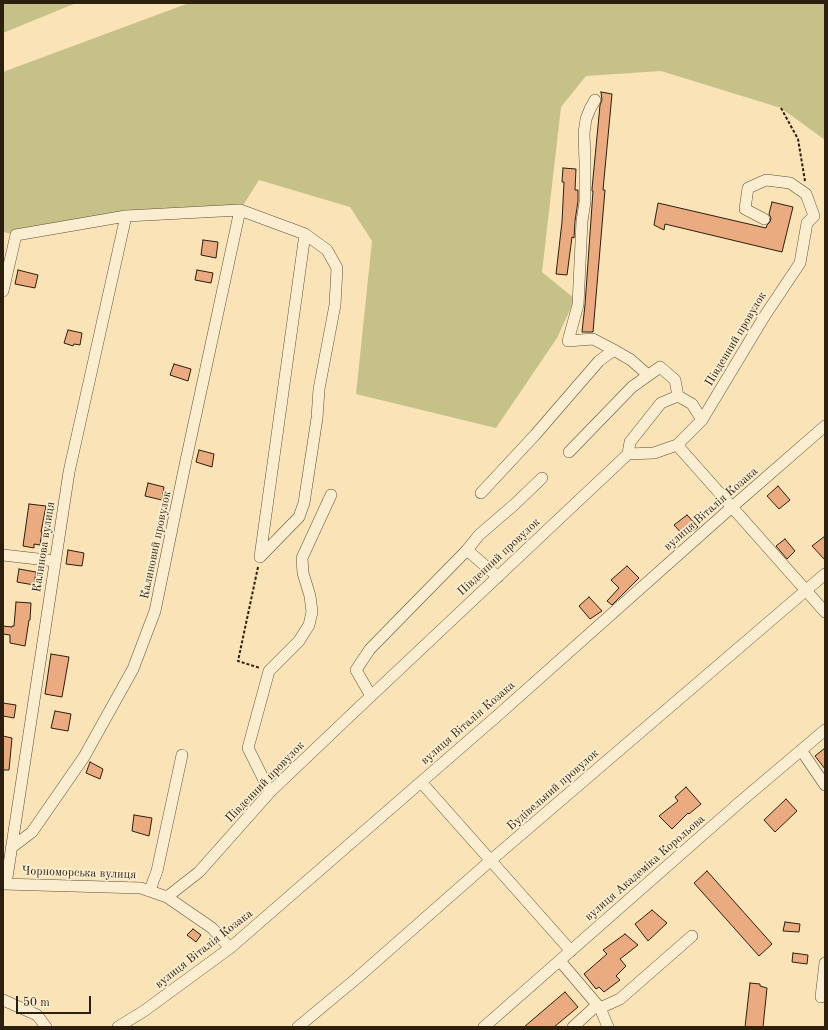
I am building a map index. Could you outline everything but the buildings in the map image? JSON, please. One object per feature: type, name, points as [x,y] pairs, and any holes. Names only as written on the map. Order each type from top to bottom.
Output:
[{"type":"street","points":[[595,100],[586,119],[584,133],[585,202],[582,221],[578,304],[568,341],[593,339],[631,360],[648,375]]},
{"type":"street","points":[[764,219],[745,209],[748,188],[766,180],[790,183],[806,194]]},
{"type":"street","name":"Південний провулок","points":[[167,897],[199,872],[270,792],[628,454],[654,453],[676,445],[702,420],[764,317],[800,262],[807,223],[814,216],[806,194]]},
{"type":"street","points":[[3,291],[16,235],[126,216],[240,210],[305,234],[328,250],[338,268],[335,305],[319,389],[317,418],[304,503],[299,517],[260,557]]},
{"type":"street","name":"Калиновий провулок","points":[[11,848],[32,832],[84,757],[133,668],[156,611],[185,465],[240,210]]},
{"type":"street","name":"Калинова вулиця","points":[[4,884],[11,848],[69,472],[126,216]]},
{"type":"street","points":[[260,557],[305,234]]},
{"type":"street","points":[[481,493],[535,435],[600,361],[614,350]]},
{"type":"street","points":[[569,452],[632,387],[660,367],[675,380],[678,396],[692,404],[702,420]]},
{"type":"street","points":[[628,454],[630,442],[661,403],[678,396]]},
{"type":"street","name":"вулиця Віталія Козака","points":[[118,1027],[144,1011],[230,948],[497,716],[825,426]]},
{"type":"street","points":[[676,445],[825,612]]},
{"type":"street","points":[[371,696],[356,670],[370,649],[467,550],[479,535],[542,478]]},
{"type":"street","points":[[270,792],[248,748],[269,671],[299,641],[309,625],[312,612],[310,596],[303,573],[302,558],[330,495]]},
{"type":"street","points":[[467,550],[498,577]]},
{"type":"street","points":[[3,554],[55,561]]},
{"type":"street","name":"Будівельний провулок","points":[[298,1027],[357,978],[490,860],[825,574]]},
{"type":"street","name":"вулиця Академіка Корольова","points":[[484,1027],[740,802],[825,730]]},
{"type":"street","points":[[801,750],[825,785]]},
{"type":"street","points":[[150,890],[157,871],[182,755]]},
{"type":"street","points":[[421,782],[571,951]]},
{"type":"street","name":"Чорноморська вулиця","points":[[4,884],[141,888],[150,890],[167,897],[212,928],[230,948]]},
{"type":"street","points":[[573,1027],[599,1006],[620,999],[692,936]]},
{"type":"street","points":[[560,961],[599,1006],[608,1027]]},
{"type":"street","points":[[821,997],[825,963]]},
{"type":"street","points":[[3,1000],[37,1015],[46,1027]]},
{"type":"path","points":[[781,108],[798,139],[803,165],[806,194]]},
{"type":"path","points":[[260,557],[238,661],[269,671]]},
{"type":"shaded area","points":[[3,3],[76,3],[3,33]]},
{"type":"shaded area","points":[[189,3],[825,3],[825,140],[781,108],[661,71],[586,76],[561,107],[542,272],[575,299],[557,338],[496,428],[356,394],[372,241],[350,207],[259,180],[240,210],[126,216],[16,235],[3,232],[3,72]]}]
